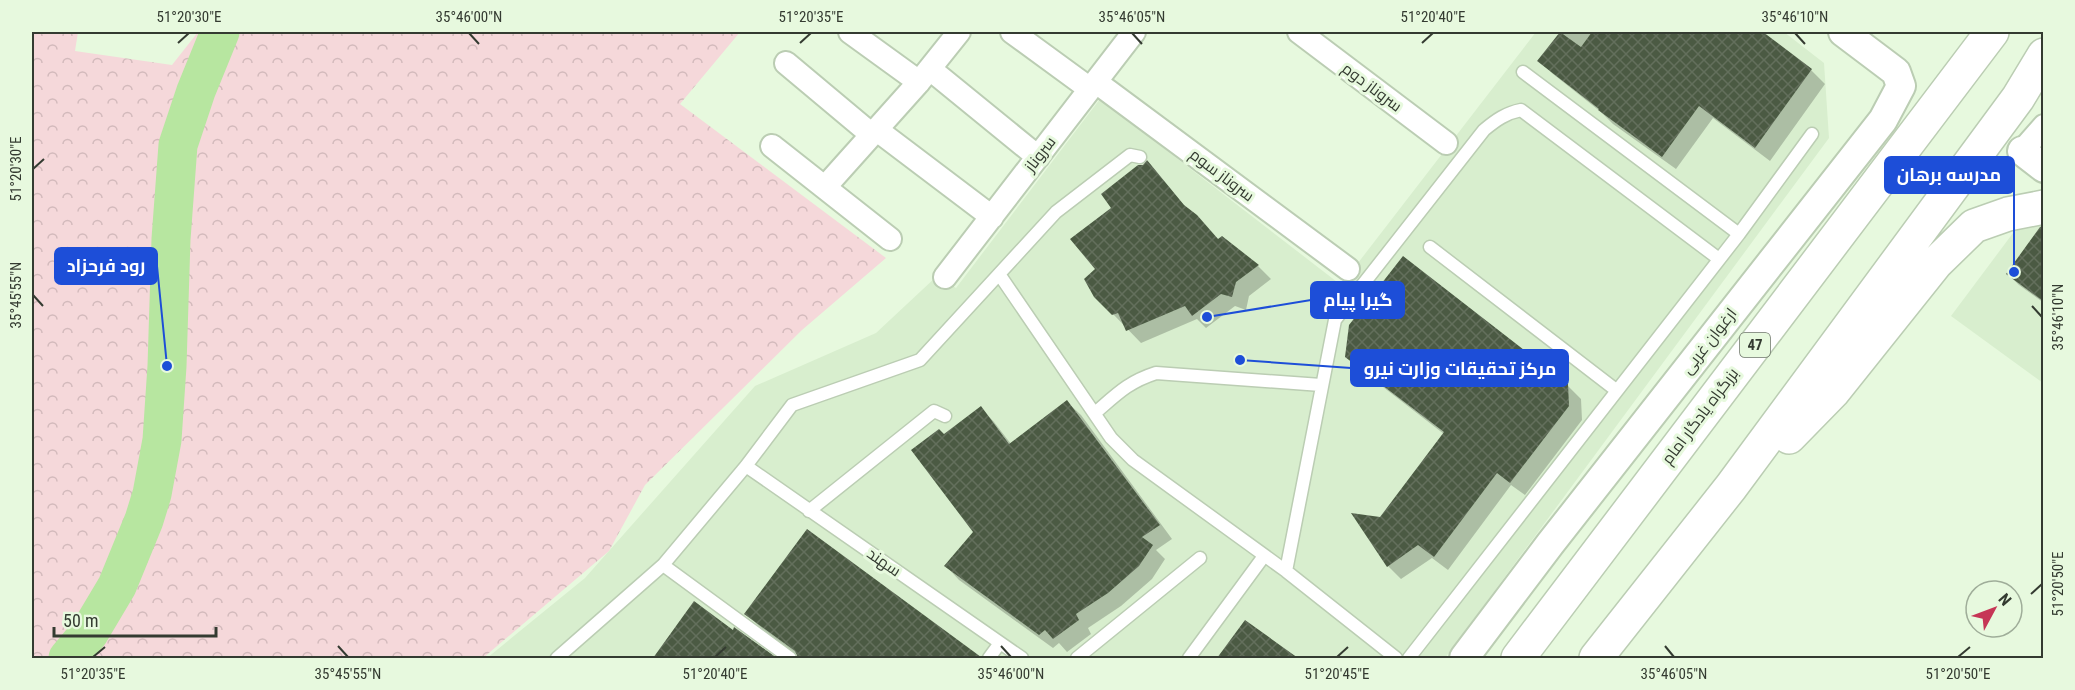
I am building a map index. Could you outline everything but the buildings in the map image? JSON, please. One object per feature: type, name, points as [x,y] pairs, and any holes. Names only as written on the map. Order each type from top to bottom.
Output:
[{"type":"highway","name":"بزرگراه یادگار امام","points":[[1518,658],[1971,47],[1992,32]]},
{"type":"highway","points":[[1596,658],[1731,487],[2018,98],[2043,55]]},
{"type":"highway","points":[[2018,98],[2043,72]]},
{"type":"highway","points":[[1731,487],[1768,458],[1833,392],[1936,263],[1974,226],[2008,214],[2043,207]]},
{"type":"street","points":[[850,32],[924,76],[1038,157]]},
{"type":"street","points":[[825,187],[924,76],[959,32]]},
{"type":"street","name":"سروناز سوم","points":[[1012,32],[1093,85],[1348,269]]},
{"type":"street","name":"سروناز","points":[[945,277],[1134,32]]},
{"type":"street","name":"سروناز دوم","points":[[1299,32],[1446,143]]},
{"type":"street","name":"ارغوان غربی","points":[[1464,658],[1550,544],[1883,120],[1901,86],[1896,72],[1843,32]]},
{"type":"street","points":[[786,63],[875,132],[992,217]]},
{"type":"street","points":[[2033,160],[2043,126]]},
{"type":"street","points":[[772,146],[890,239]]},
{"type":"lane","points":[[1523,72],[1739,234]]},
{"type":"lane","points":[[1286,571],[1335,320],[1484,130],[1508,113],[1521,110],[1719,259]]},
{"type":"lane","points":[[1409,658],[1739,234],[1812,134]]},
{"type":"lane","points":[[557,658],[663,566],[746,466],[792,405],[920,360],[1056,212],[1130,156],[1140,157]]},
{"type":"lane","points":[[1430,247],[1616,390]]},
{"type":"lane","points":[[999,274],[1111,438],[1133,460],[1286,571],[1396,658]]},
{"type":"lane","points":[[1095,413],[1136,380],[1156,373],[1321,385]]},
{"type":"lane","points":[[809,511],[934,411],[945,416]]},
{"type":"lane","name":"سهند","points":[[746,466],[1023,658]]},
{"type":"lane","points":[[1189,658],[1264,556]]},
{"type":"lane","points":[[1077,658],[1200,558]]},
{"type":"lane","points":[[663,566],[790,658]]},
{"type":"lane","points":[[989,658],[1000,643]]},
{"type":"shaded area","points":[[1536,32],[1784,32],[1824,63],[1829,138],[1445,658],[487,658],[585,578],[755,386],[876,333],[937,276],[956,288],[1100,99],[1341,285]]},
{"type":"shaded area","points":[[2042,224],[2043,383],[1951,316],[2016,229]]},
{"type":"green space","points":[[32,32],[78,32],[75,51],[172,65],[198,32],[740,32],[680,104],[886,258],[802,330],[645,485],[609,551],[483,658],[32,658]]},
{"type":"waterway","points":[[68,658],[89,633],[117,586],[152,494],[162,440],[171,239],[178,145],[196,91],[220,32]]},
{"type":"place","name":"مدرسه برهان","points":[[2014,272]]},
{"type":"place","name":"گیرا پیام","points":[[1207,317]]},
{"type":"place","name":"مرکز تحقیقات وزارت نیرو","points":[[1240,360]]},
{"type":"place","name":"رود فرحزاد","points":[[167,366]]}]
